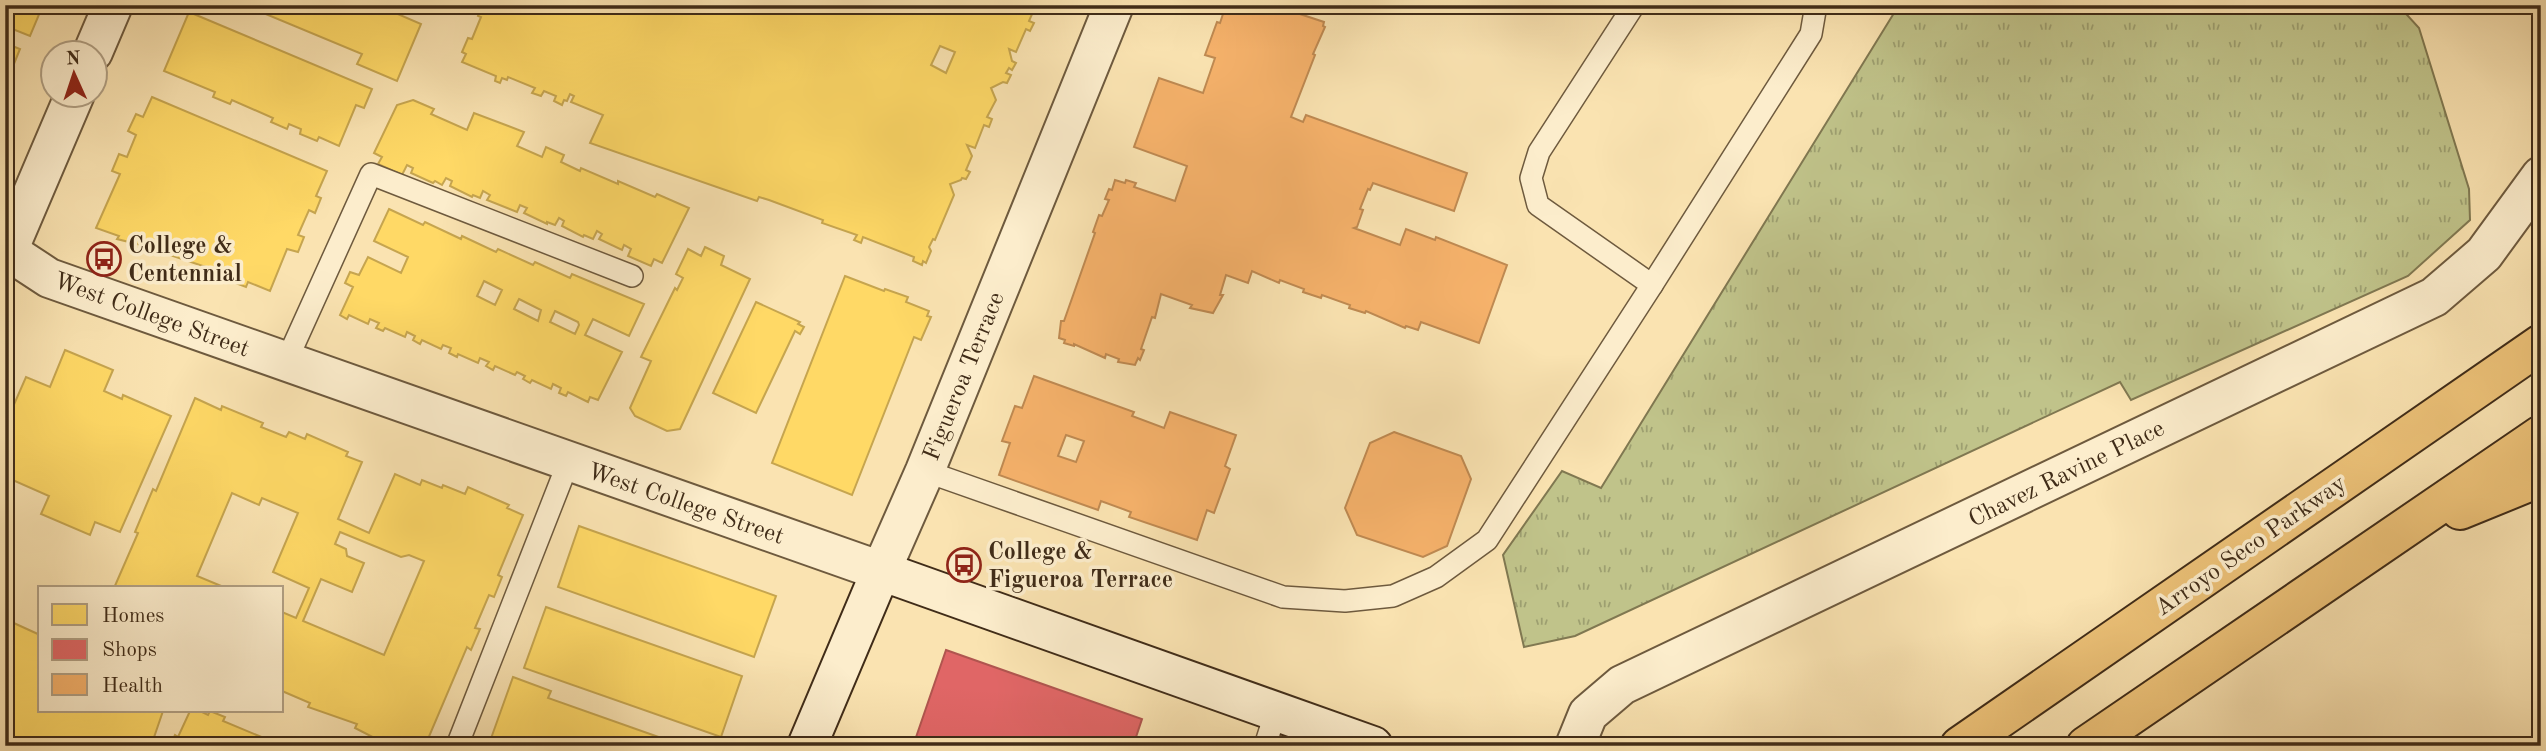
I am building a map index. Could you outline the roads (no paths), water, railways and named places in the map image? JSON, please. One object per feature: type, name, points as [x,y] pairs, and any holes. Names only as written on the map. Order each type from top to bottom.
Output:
[{"type":"highway","name":"Arroyo Seco Parkway","points":[[1960,746],[2541,344]]},
{"type":"highway","points":[[2086,746],[2541,435]]},
{"type":"highway","points":[[2384,541],[2541,477]]},
{"type":"street","points":[[99,38],[113,5]]},
{"type":"street","name":"Figueroa Terrace","points":[[807,746],[925,471],[1114,5]]},
{"type":"street","points":[[6,253],[69,108]]},
{"type":"street","name":"Chavez Ravine Place","points":[[1575,746],[1588,714],[1622,685],[2434,297],[2484,254],[2541,176]]},
{"type":"street","name":"West College Street","points":[[6,253],[49,278],[568,463],[881,571],[1270,729],[1373,746]]},
{"type":"lane","points":[[1634,5],[1539,152],[1531,178],[1538,205],[1652,285]]},
{"type":"lane","points":[[925,471],[1283,597],[1345,601],[1393,596],[1436,577],[1487,540],[1811,34],[1816,5]]},
{"type":"lane","points":[[286,362],[372,174],[632,276]]},
{"type":"lane","points":[[457,746],[568,463]]},
{"type":"place","name":"College & Centennial","points":[[104,259]]},
{"type":"place","name":"College & Figueroa Terrace","points":[[964,565]]}]
